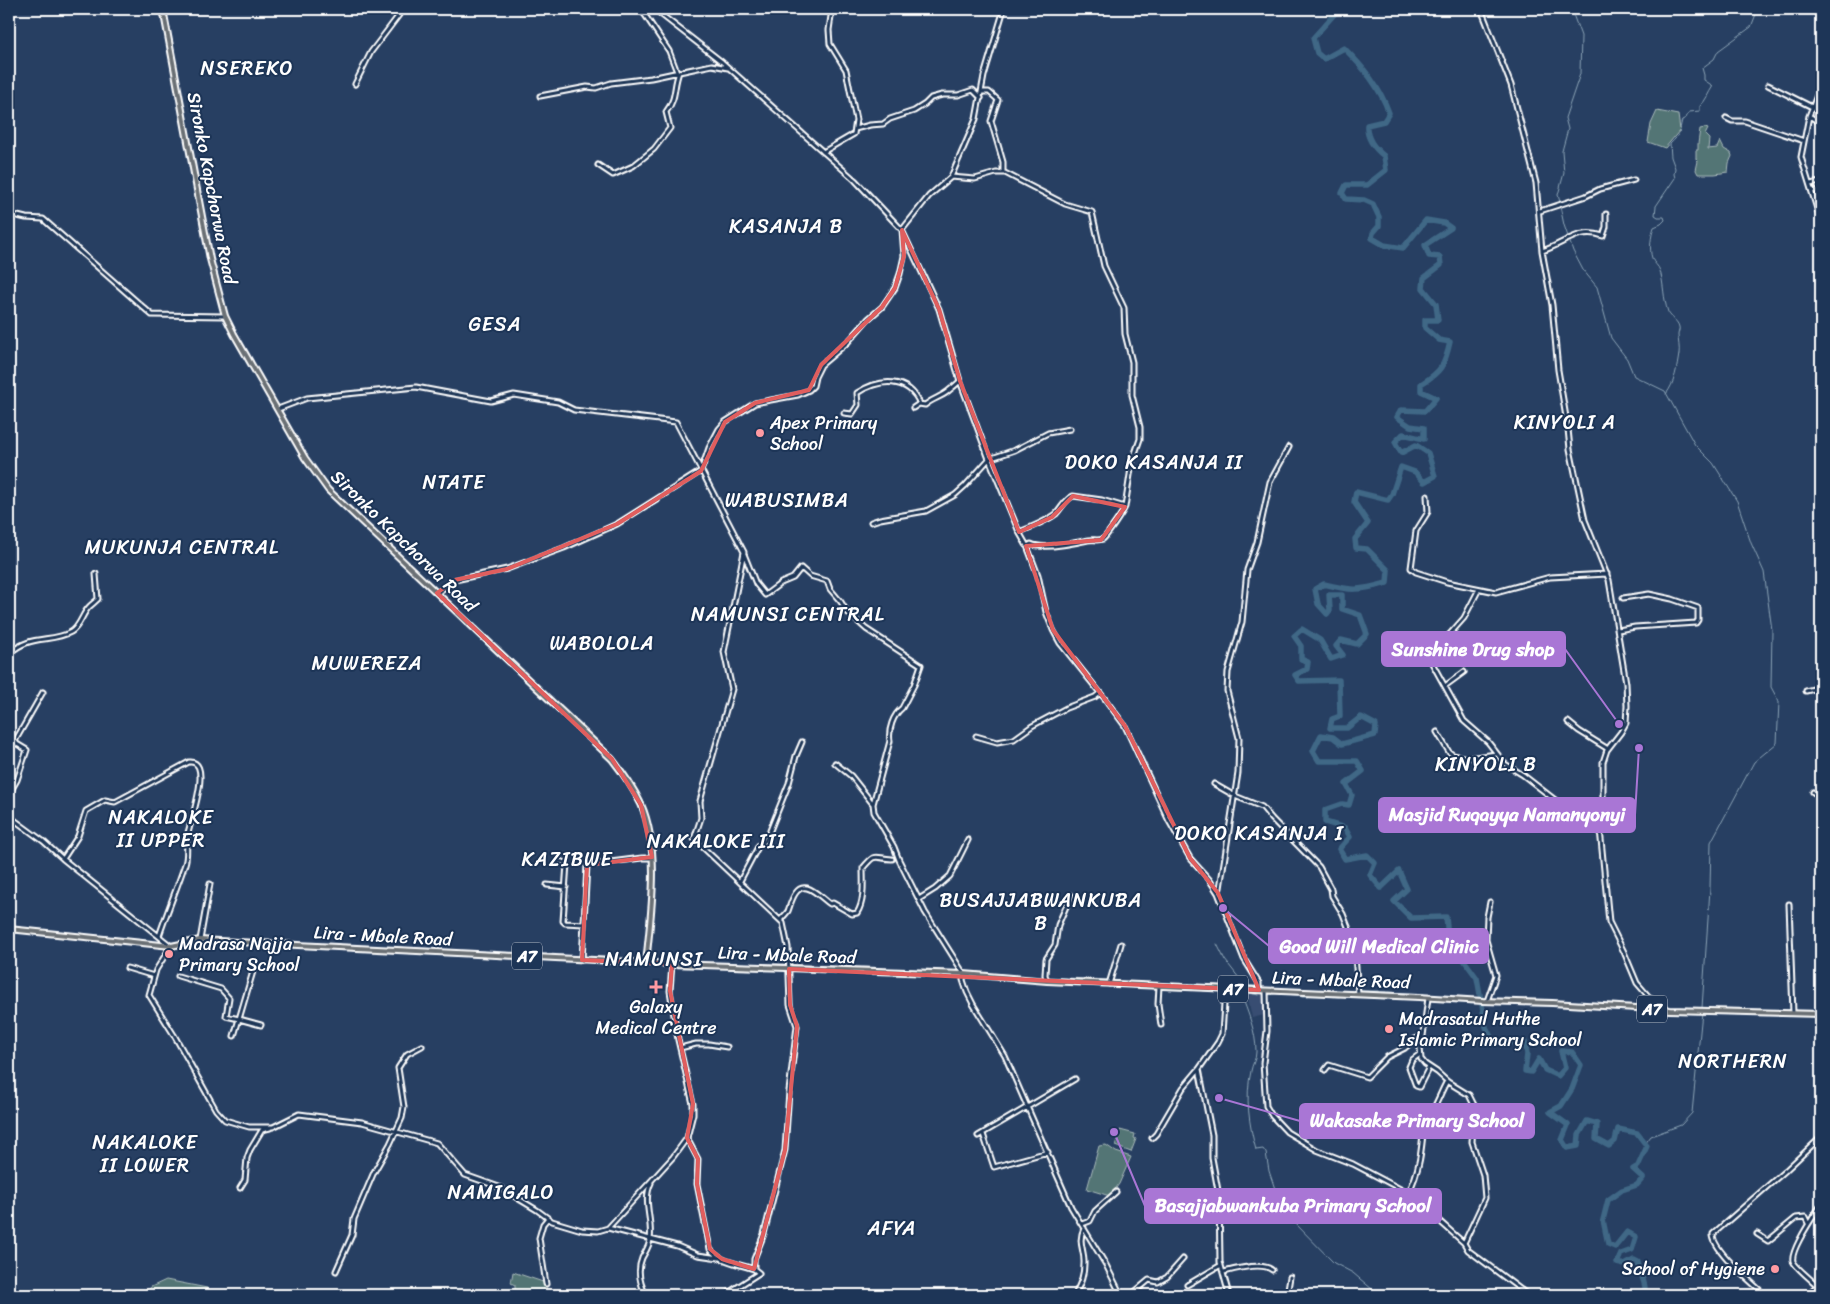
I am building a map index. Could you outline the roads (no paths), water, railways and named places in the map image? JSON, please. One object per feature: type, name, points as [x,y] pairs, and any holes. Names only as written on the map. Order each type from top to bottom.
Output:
[{"type":"main road","name":"Sironko Kapchorwa Road","points":[[163,9],[210,259],[226,316],[251,365],[321,482],[612,759],[634,790],[641,805],[650,836],[652,858],[646,963]]},
{"type":"main road","name":"Lira - Mbale Road","points":[[9,930],[171,946],[200,940],[646,963],[964,974],[1047,981],[1485,1001]]},
{"type":"main road","name":"A7","points":[[1485,1001],[1670,1010],[1821,1014]]},
{"type":"street","points":[[355,84],[371,52],[400,15],[397,9]]},
{"type":"street","points":[[654,9],[729,68],[855,180],[902,230],[939,309],[960,381],[989,459],[1038,575],[1046,612],[1053,630],[1060,643],[1125,726],[1169,821],[1190,858],[1218,893],[1244,959],[1258,981],[1259,990]]},
{"type":"street","points":[[823,152],[854,134],[856,120],[846,70],[830,44],[829,30],[832,9]]},
{"type":"street","points":[[437,593],[455,580],[515,566],[564,548],[617,524],[701,471],[709,448],[725,422],[755,403],[798,395],[813,386],[815,377],[822,365],[848,342],[868,319],[882,307],[895,288],[904,256],[902,230],[929,196],[951,177],[976,119],[984,76],[1004,9]]},
{"type":"street","points":[[1481,9],[1511,86],[1536,183],[1540,211],[1542,251],[1552,305],[1558,370],[1577,488],[1588,532],[1607,574],[1618,630],[1626,688],[1627,716],[1624,728],[1606,750],[1603,762],[1603,813],[1600,829],[1610,928],[1624,952],[1637,983],[1650,998],[1670,1010]]},
{"type":"street","points":[[598,166],[613,175],[634,166],[654,149],[670,128],[666,112],[675,98],[675,82],[678,72],[669,51],[643,12]]},
{"type":"street","points":[[540,96],[712,65],[729,68]]},
{"type":"street","points":[[1768,85],[1814,108]]},
{"type":"street","points":[[1821,85],[1810,116],[1801,160],[1821,222]]},
{"type":"street","points":[[854,130],[870,125],[883,124],[890,119],[914,110],[931,98],[942,95],[951,96],[973,90],[981,98]]},
{"type":"street","points":[[982,92],[988,92],[998,100],[991,121],[1002,156],[1002,173]]},
{"type":"street","points":[[1810,116],[1821,123]]},
{"type":"street","points":[[1726,118],[1732,121],[1745,121],[1804,141]]},
{"type":"street","points":[[951,177],[975,179],[1002,173],[1065,204],[1092,212],[1104,266],[1124,308],[1125,334],[1132,362],[1132,395],[1140,427],[1140,439],[1132,462],[1123,514],[1112,525],[1108,535],[1101,540],[1089,539],[1070,544],[1027,546]]},
{"type":"street","points":[[1540,211],[1586,196],[1600,189],[1634,180]]},
{"type":"street","points":[[1810,184],[1821,182]]},
{"type":"street","points":[[1812,190],[1821,192]]},
{"type":"street","points":[[9,214],[43,219],[152,316],[226,316]]},
{"type":"street","points":[[1542,251],[1555,248],[1565,240],[1589,232],[1603,236],[1606,227],[1606,214]]},
{"type":"street","points":[[844,413],[852,414],[858,405],[857,393],[879,383],[892,381],[910,392],[920,404]]},
{"type":"street","points":[[913,408],[920,404],[926,404],[947,392],[960,381]]},
{"type":"street","points":[[278,409],[307,398],[416,387],[491,401],[514,395],[558,402],[574,410],[676,422],[743,553],[756,584],[765,595],[781,583],[793,578],[801,568],[810,576],[827,582],[847,612],[866,629],[921,664],[914,685],[902,708],[898,710],[889,732],[890,741],[873,804],[874,812],[942,942],[964,974],[963,980],[973,1004],[1005,1056],[1067,1198],[1121,1295]]},
{"type":"street","points":[[871,522],[920,513],[942,503],[965,486],[989,459],[1015,450],[1048,433],[1070,429]]},
{"type":"street","points":[[1218,893],[1238,773],[1239,738],[1227,691],[1228,672],[1241,628],[1248,570],[1257,542],[1270,482],[1289,446]]},
{"type":"street","points":[[1019,532],[1049,518],[1060,510],[1069,498],[1073,496],[1102,500],[1125,507]]},
{"type":"street","points":[[1427,496],[1428,512],[1416,531],[1411,568],[1416,572],[1479,589],[1498,592],[1550,577],[1607,574]]},
{"type":"street","points":[[743,553],[724,652],[732,689],[700,801],[701,818],[694,839],[783,923],[788,946],[790,1005],[797,1026],[789,1092],[785,1150],[764,1234],[754,1259],[754,1269]]},
{"type":"street","points":[[9,654],[26,642],[70,632],[76,627],[88,608],[98,600],[96,574]]},
{"type":"street","points":[[1479,589],[1464,618],[1438,646],[1431,657],[1434,668],[1456,710],[1464,721],[1488,742],[1505,764],[1523,775],[1581,820],[1600,829]]},
{"type":"street","points":[[1618,630],[1696,623],[1698,620],[1698,608],[1672,599],[1649,594],[1623,598]]},
{"type":"street","points":[[84,603],[88,608]]},
{"type":"street","points":[[1445,686],[1464,672]]},
{"type":"street","points":[[1806,691],[1821,687]]},
{"type":"street","points":[[9,794],[17,780],[27,750],[15,741],[43,692]]},
{"type":"street","points":[[976,736],[997,742],[1014,739],[1032,726],[1100,693]]},
{"type":"street","points":[[1568,722],[1579,732],[1608,749]]},
{"type":"street","points":[[1437,732],[1449,752],[1453,755],[1468,758],[1496,754]]},
{"type":"street","points":[[740,882],[759,845],[765,841],[769,834],[789,783],[802,742]]},
{"type":"street","points":[[63,859],[78,836],[86,811],[105,800],[115,802],[189,762],[197,764],[201,773],[198,797],[187,838],[186,862],[159,936]]},
{"type":"street","points":[[834,763],[851,776],[873,804]]},
{"type":"street","points":[[1214,784],[1235,796],[1265,809],[1272,819],[1320,867],[1354,942],[1358,994]]},
{"type":"street","points":[[1813,792],[1821,797]]},
{"type":"street","points":[[9,816],[43,841],[171,946],[156,970],[149,995],[216,1110],[225,1120],[249,1127],[273,1127]]},
{"type":"street","points":[[919,899],[935,889],[950,876],[968,840]]},
{"type":"street","points":[[557,856],[558,861],[567,863],[563,921],[565,923],[584,924]]},
{"type":"street","points":[[780,920],[787,911],[794,896],[800,888],[804,887],[830,904],[852,914],[857,913],[862,900],[864,880],[862,868],[871,858],[876,856],[892,859]]},
{"type":"street","points":[[582,960],[588,865],[652,858]]},
{"type":"street","points":[[200,940],[210,884]]},
{"type":"street","points":[[547,885],[566,887]]},
{"type":"street","points":[[1047,981],[1045,977],[1046,959],[1056,945],[1058,928],[1071,895]]},
{"type":"street","points":[[1485,1001],[1496,976],[1486,940],[1487,916],[1490,902]]},
{"type":"street","points":[[1789,904],[1793,1013]]},
{"type":"street","points":[[1109,984],[1121,944]]},
{"type":"street","points":[[240,1188],[245,1180],[247,1158],[250,1150],[262,1130],[273,1127],[299,1114],[362,1122],[437,1143],[465,1175],[499,1188],[552,1221],[582,1230],[598,1231],[608,1228],[673,1158],[686,1138],[693,1114],[693,1104],[680,1048],[670,991],[672,964]]},
{"type":"street","points":[[127,968],[154,976]]},
{"type":"street","points":[[234,1036],[254,968]]},
{"type":"street","points":[[178,976],[221,989],[229,998],[226,1016],[261,1025]]},
{"type":"street","points":[[1159,986],[1159,1020],[1161,1025]]},
{"type":"street","points":[[1152,1138],[1183,1088],[1199,1069],[1220,1038],[1224,1019],[1225,989]]},
{"type":"street","points":[[1266,991],[1267,1031],[1263,1063],[1267,1109],[1282,1127],[1317,1150],[1368,1172],[1408,1193],[1464,1244],[1468,1250],[1528,1295]]},
{"type":"street","points":[[1428,998],[1420,1054],[1423,1062],[1469,1095],[1474,1102],[1472,1142],[1484,1180],[1484,1201],[1464,1244]]},
{"type":"street","points":[[1325,1070],[1329,1065],[1367,1078],[1387,1057],[1423,1036]]},
{"type":"street","points":[[680,1048],[696,1044],[727,1047]]},
{"type":"street","points":[[336,1271],[352,1235],[354,1219],[374,1172],[402,1118],[404,1107],[398,1068],[407,1054],[422,1046]]},
{"type":"street","points":[[1420,1054],[1412,1060],[1409,1067],[1416,1086],[1418,1087],[1429,1067]]},
{"type":"street","points":[[1199,1069],[1212,1134],[1212,1158],[1219,1196],[1221,1265],[1230,1295]]},
{"type":"street","points":[[978,1136],[1075,1079]]},
{"type":"street","points":[[1408,1193],[1419,1164],[1424,1123],[1430,1118],[1447,1081]]},
{"type":"street","points":[[983,1134],[994,1167],[1048,1152]]},
{"type":"street","points":[[1764,1295],[1720,1252],[1714,1241],[1713,1234],[1821,1137]]},
{"type":"street","points":[[686,1138],[698,1159],[697,1184],[710,1249],[716,1256],[722,1259]]},
{"type":"street","points":[[646,1295],[641,1287],[640,1266],[650,1240],[647,1199],[651,1181]]},
{"type":"street","points":[[1075,1295],[1083,1277],[1084,1261],[1080,1241],[1083,1226],[1090,1221],[1095,1212],[1116,1192]]},
{"type":"street","points":[[1806,1295],[1820,1284],[1793,1261],[1794,1253],[1808,1223],[1821,1205]]},
{"type":"street","points":[[546,1284],[539,1238],[543,1224],[548,1218]]},
{"type":"street","points":[[1757,1234],[1768,1242],[1796,1218],[1805,1218],[1808,1223]]},
{"type":"street","points":[[608,1228],[677,1246],[698,1255],[722,1259],[754,1269],[759,1273],[725,1295]]},
{"type":"street","points":[[1131,1295],[1149,1280],[1157,1282],[1167,1277],[1183,1258]]},
{"type":"street","points":[[1187,1285],[1221,1265]]},
{"type":"street","points":[[1224,1272],[1260,1266],[1268,1267],[1272,1270]]},
{"type":"street","points":[[1287,1295],[1290,1277]]},
{"type":"waterway","points":[[1339,9],[1313,38],[1317,53],[1324,59],[1344,48],[1370,78],[1381,95],[1389,113],[1384,121],[1367,125],[1371,142],[1384,156],[1386,170],[1367,185],[1346,185],[1342,193],[1346,199],[1364,200],[1373,204],[1379,217],[1379,226],[1373,233],[1372,238],[1384,245],[1403,248],[1426,220],[1444,223],[1451,228],[1425,245],[1429,256],[1440,257],[1441,265],[1424,278],[1423,288],[1436,304],[1438,320],[1425,320],[1425,328],[1439,340],[1450,342],[1446,357],[1438,372],[1421,384],[1421,391],[1436,398],[1425,411],[1401,410],[1397,417],[1410,426],[1424,428],[1424,439],[1403,434],[1395,442],[1401,453],[1416,445],[1428,453],[1435,476],[1424,482],[1415,472],[1401,467],[1392,494],[1388,500],[1356,492],[1354,502],[1368,523],[1355,539],[1356,548],[1367,549],[1388,570],[1387,583],[1356,589],[1324,584],[1315,589],[1318,604],[1327,614],[1330,610],[1329,595],[1342,595],[1342,609],[1360,615],[1367,634],[1357,644],[1341,640],[1336,646],[1343,655],[1331,659],[1320,640],[1302,629],[1294,636],[1301,646],[1301,659],[1308,662],[1307,669],[1295,675],[1299,681],[1339,680],[1340,716],[1332,719],[1330,728],[1347,728],[1361,717],[1376,725],[1375,735],[1342,744],[1333,737],[1321,735],[1313,751],[1319,761],[1357,761],[1363,771],[1346,784],[1352,795],[1349,805],[1342,804],[1325,810],[1325,822],[1345,828],[1350,837],[1339,849],[1345,859],[1367,855],[1375,863],[1370,875],[1381,888],[1399,871],[1407,889],[1394,901],[1411,918],[1446,917],[1448,937],[1462,945],[1461,956],[1477,978],[1486,1027],[1493,1041],[1498,1043],[1525,1042],[1527,1054],[1525,1071],[1531,1072],[1539,1059],[1545,1070],[1558,1076],[1565,1068],[1561,1051],[1572,1052],[1581,1065],[1572,1089],[1561,1106],[1550,1112],[1568,1125],[1562,1140],[1567,1148],[1578,1146],[1579,1135],[1587,1121],[1597,1124],[1596,1139],[1609,1146],[1615,1141],[1618,1129],[1637,1133],[1647,1146],[1638,1166],[1633,1169],[1643,1178],[1637,1185],[1622,1190],[1608,1200],[1603,1220],[1608,1244],[1615,1247],[1627,1232],[1636,1237],[1632,1250],[1621,1254],[1617,1263],[1625,1265],[1634,1260],[1638,1262],[1645,1287],[1644,1295]]},
{"type":"waterway","points":[[1560,202],[1558,195],[1564,173],[1562,151],[1568,129],[1565,118],[1580,74],[1581,36],[1571,9]]},
{"type":"waterway","points":[[1666,394],[1674,380],[1679,352],[1679,328],[1668,312],[1660,271],[1651,254],[1651,238],[1654,227],[1665,220],[1664,217],[1655,215],[1656,206],[1675,178],[1670,144],[1678,135],[1682,120],[1686,118],[1689,112],[1700,111],[1700,106],[1713,86],[1704,80],[1702,68],[1714,59],[1718,51],[1751,27],[1758,9]]},
{"type":"waterway","points":[[1560,206],[1573,251],[1583,270],[1597,287],[1611,338],[1627,359],[1634,376],[1665,391],[1695,445],[1713,463],[1737,501],[1751,543],[1764,572],[1772,630],[1771,687],[1779,702],[1777,743],[1754,762],[1711,842],[1710,889],[1702,1008]]},
{"type":"waterway","points":[[1217,944],[1225,960],[1239,978],[1241,986]]},
{"type":"waterway","points":[[1022,977],[1042,978]]},
{"type":"waterway","points":[[1048,977],[1108,980]]},
{"type":"waterway","points":[[1113,981],[1257,986]]},
{"type":"waterway","points":[[1263,988],[1270,988]]},
{"type":"waterway","points":[[1277,988],[1357,991]]},
{"type":"waterway","points":[[1360,991],[1379,991]]},
{"type":"waterway","points":[[1381,992],[1386,992]]},
{"type":"waterway","points":[[1388,992],[1424,994]]},
{"type":"waterway","points":[[1241,994],[1251,1022],[1256,1044],[1256,1055],[1248,1091],[1251,1131],[1256,1150],[1263,1149],[1266,1153],[1275,1189],[1295,1223],[1334,1263],[1353,1273],[1379,1295]]},
{"type":"waterway","points":[[1242,995],[1247,994]]},
{"type":"waterway","points":[[1253,994],[1259,995]]},
{"type":"waterway","points":[[1268,995],[1274,994]]},
{"type":"waterway","points":[[1282,994],[1298,995]]},
{"type":"waterway","points":[[1302,996],[1308,996]]},
{"type":"waterway","points":[[1325,996],[1339,997]]},
{"type":"waterway","points":[[1645,1144],[1651,1136],[1681,1125],[1692,1113],[1702,1012]]},
{"type":"place","name":"Apex Primary School","points":[[760,433]]},
{"type":"place","name":"Sunshine Drug shop","points":[[1619,724]]},
{"type":"place","name":"Masjid Ruqayya Namanyonyi","points":[[1639,748]]},
{"type":"place","name":"Good Will Medical Clinic","points":[[1223,908]]},
{"type":"place","name":"Madrasa Najja Primary School","points":[[169,954]]},
{"type":"place","name":"Galaxy Medical Centre","points":[[656,987]]},
{"type":"place","name":"Madrasatul Huthe Islamic Primary School","points":[[1389,1029]]},
{"type":"place","name":"Wakasake Primary School","points":[[1219,1098]]},
{"type":"place","name":"Basajjabwankuba Primary School","points":[[1114,1132]]},
{"type":"place","name":"School of Hygiene","points":[[1775,1269]]},
{"type":"district","name":"NSEREKO","points":[[247,68]]},
{"type":"district","name":"KASANJA B","points":[[786,226]]},
{"type":"district","name":"GESA","points":[[495,324]]},
{"type":"district","name":"KINYOLI A","points":[[1565,422]]},
{"type":"district","name":"DOKO KASANJA II","points":[[1154,462]]},
{"type":"district","name":"NTATE","points":[[454,482]]},
{"type":"district","name":"WABUSIMBA","points":[[787,500]]},
{"type":"district","name":"MUKUNJA CENTRAL","points":[[182,547]]},
{"type":"district","name":"NAMUNSI CENTRAL","points":[[788,614]]},
{"type":"district","name":"WABOLOLA","points":[[602,643]]},
{"type":"district","name":"MUWEREZA","points":[[367,663]]},
{"type":"district","name":"KINYOLI B","points":[[1486,764]]},
{"type":"district","name":"NAKALOKE II UPPER","points":[[161,828]]},
{"type":"district","name":"DOKO KASANJA I","points":[[1259,833]]},
{"type":"district","name":"NAKALOKE III","points":[[716,841]]},
{"type":"district","name":"KAZIBWE","points":[[567,859]]},
{"type":"district","name":"BUSAJJABWANKUBA B","points":[[1041,912]]},
{"type":"district","name":"NAMUNSI","points":[[654,959]]},
{"type":"district","name":"NORTHERN","points":[[1733,1061]]},
{"type":"district","name":"NAKALOKE II LOWER","points":[[145,1154]]},
{"type":"district","name":"NAMIGALO","points":[[501,1192]]},
{"type":"district","name":"AFYA","points":[[892,1228]]}]
